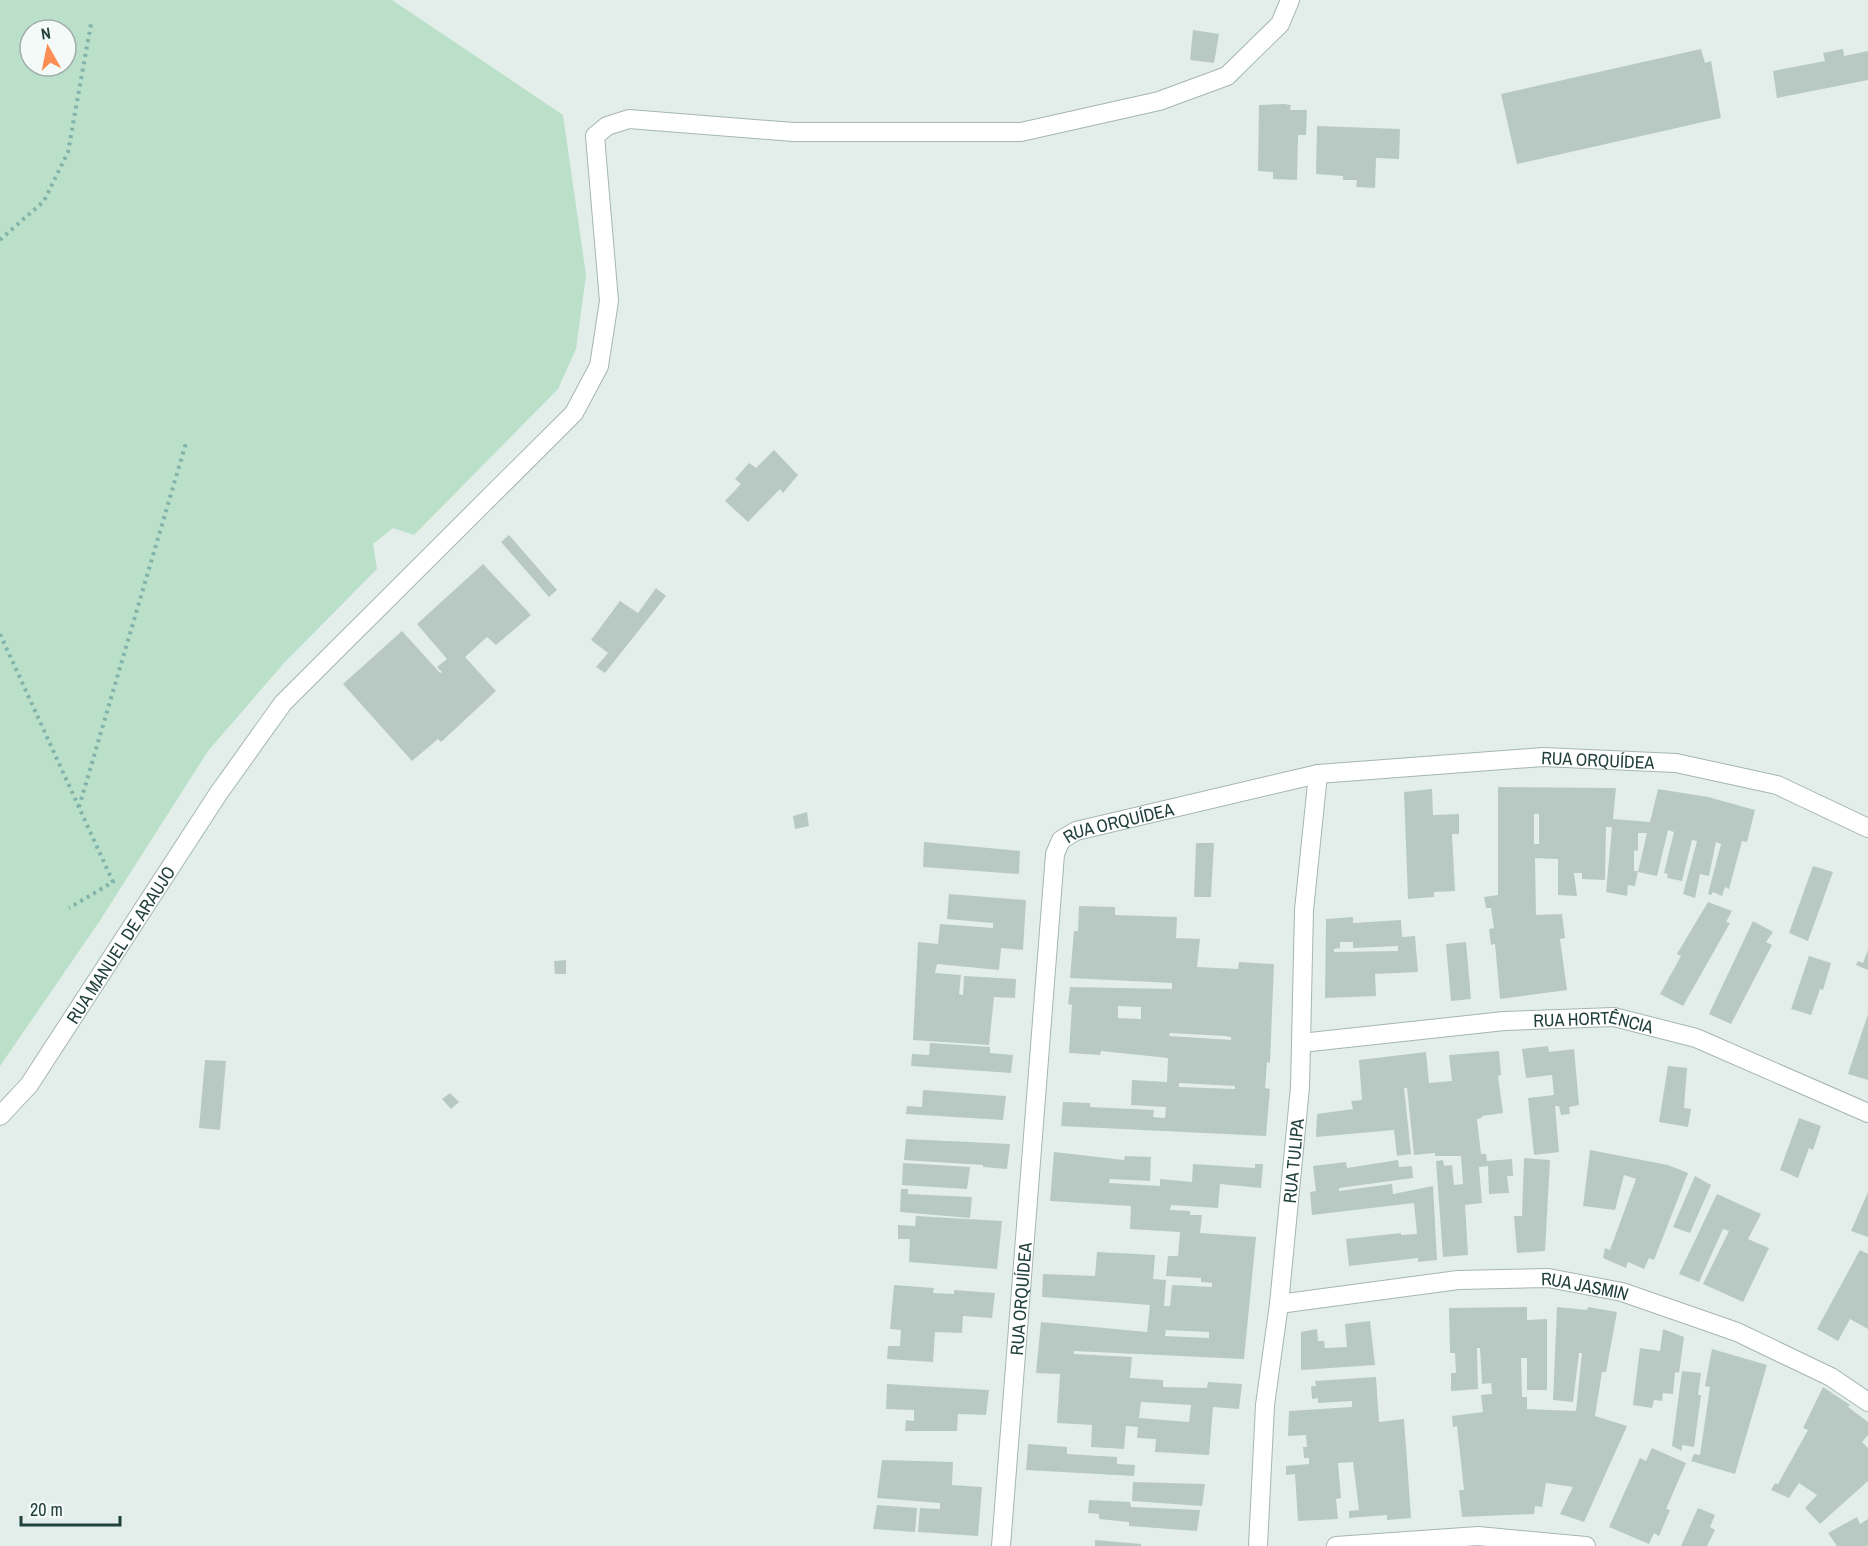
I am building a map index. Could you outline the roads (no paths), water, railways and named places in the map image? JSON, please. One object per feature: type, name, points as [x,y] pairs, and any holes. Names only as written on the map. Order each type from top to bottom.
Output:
[{"type":"street","name":"RUA MANUEL DE ARAUJO","points":[[0,1116],[29,1085],[235,769],[283,703],[574,413],[598,366],[609,301],[596,136],[607,126],[629,119],[794,132],[1021,132],[1159,101],[1227,76],[1280,24],[1290,0]]},
{"type":"street","name":"RUA ORQUÍDEA","points":[[1001,1546],[1055,854],[1061,840],[1076,831],[1318,774],[1543,757],[1676,763],[1777,785],[1868,828]]},
{"type":"street","name":"RUA TULIPA","points":[[1260,1546],[1265,1405],[1279,1304],[1300,1087],[1304,910],[1318,774]]},
{"type":"street","name":"RUA HORTÊNCIA","points":[[1301,1043],[1504,1021],[1614,1017],[1696,1038],[1868,1113]]},
{"type":"street","name":"RUA JASMIN","points":[[1279,1304],[1458,1280],[1548,1278],[1622,1292],[1737,1332],[1831,1377],[1868,1402]]},
{"type":"street","points":[[1336,1546],[1478,1536],[1586,1546]]}]
